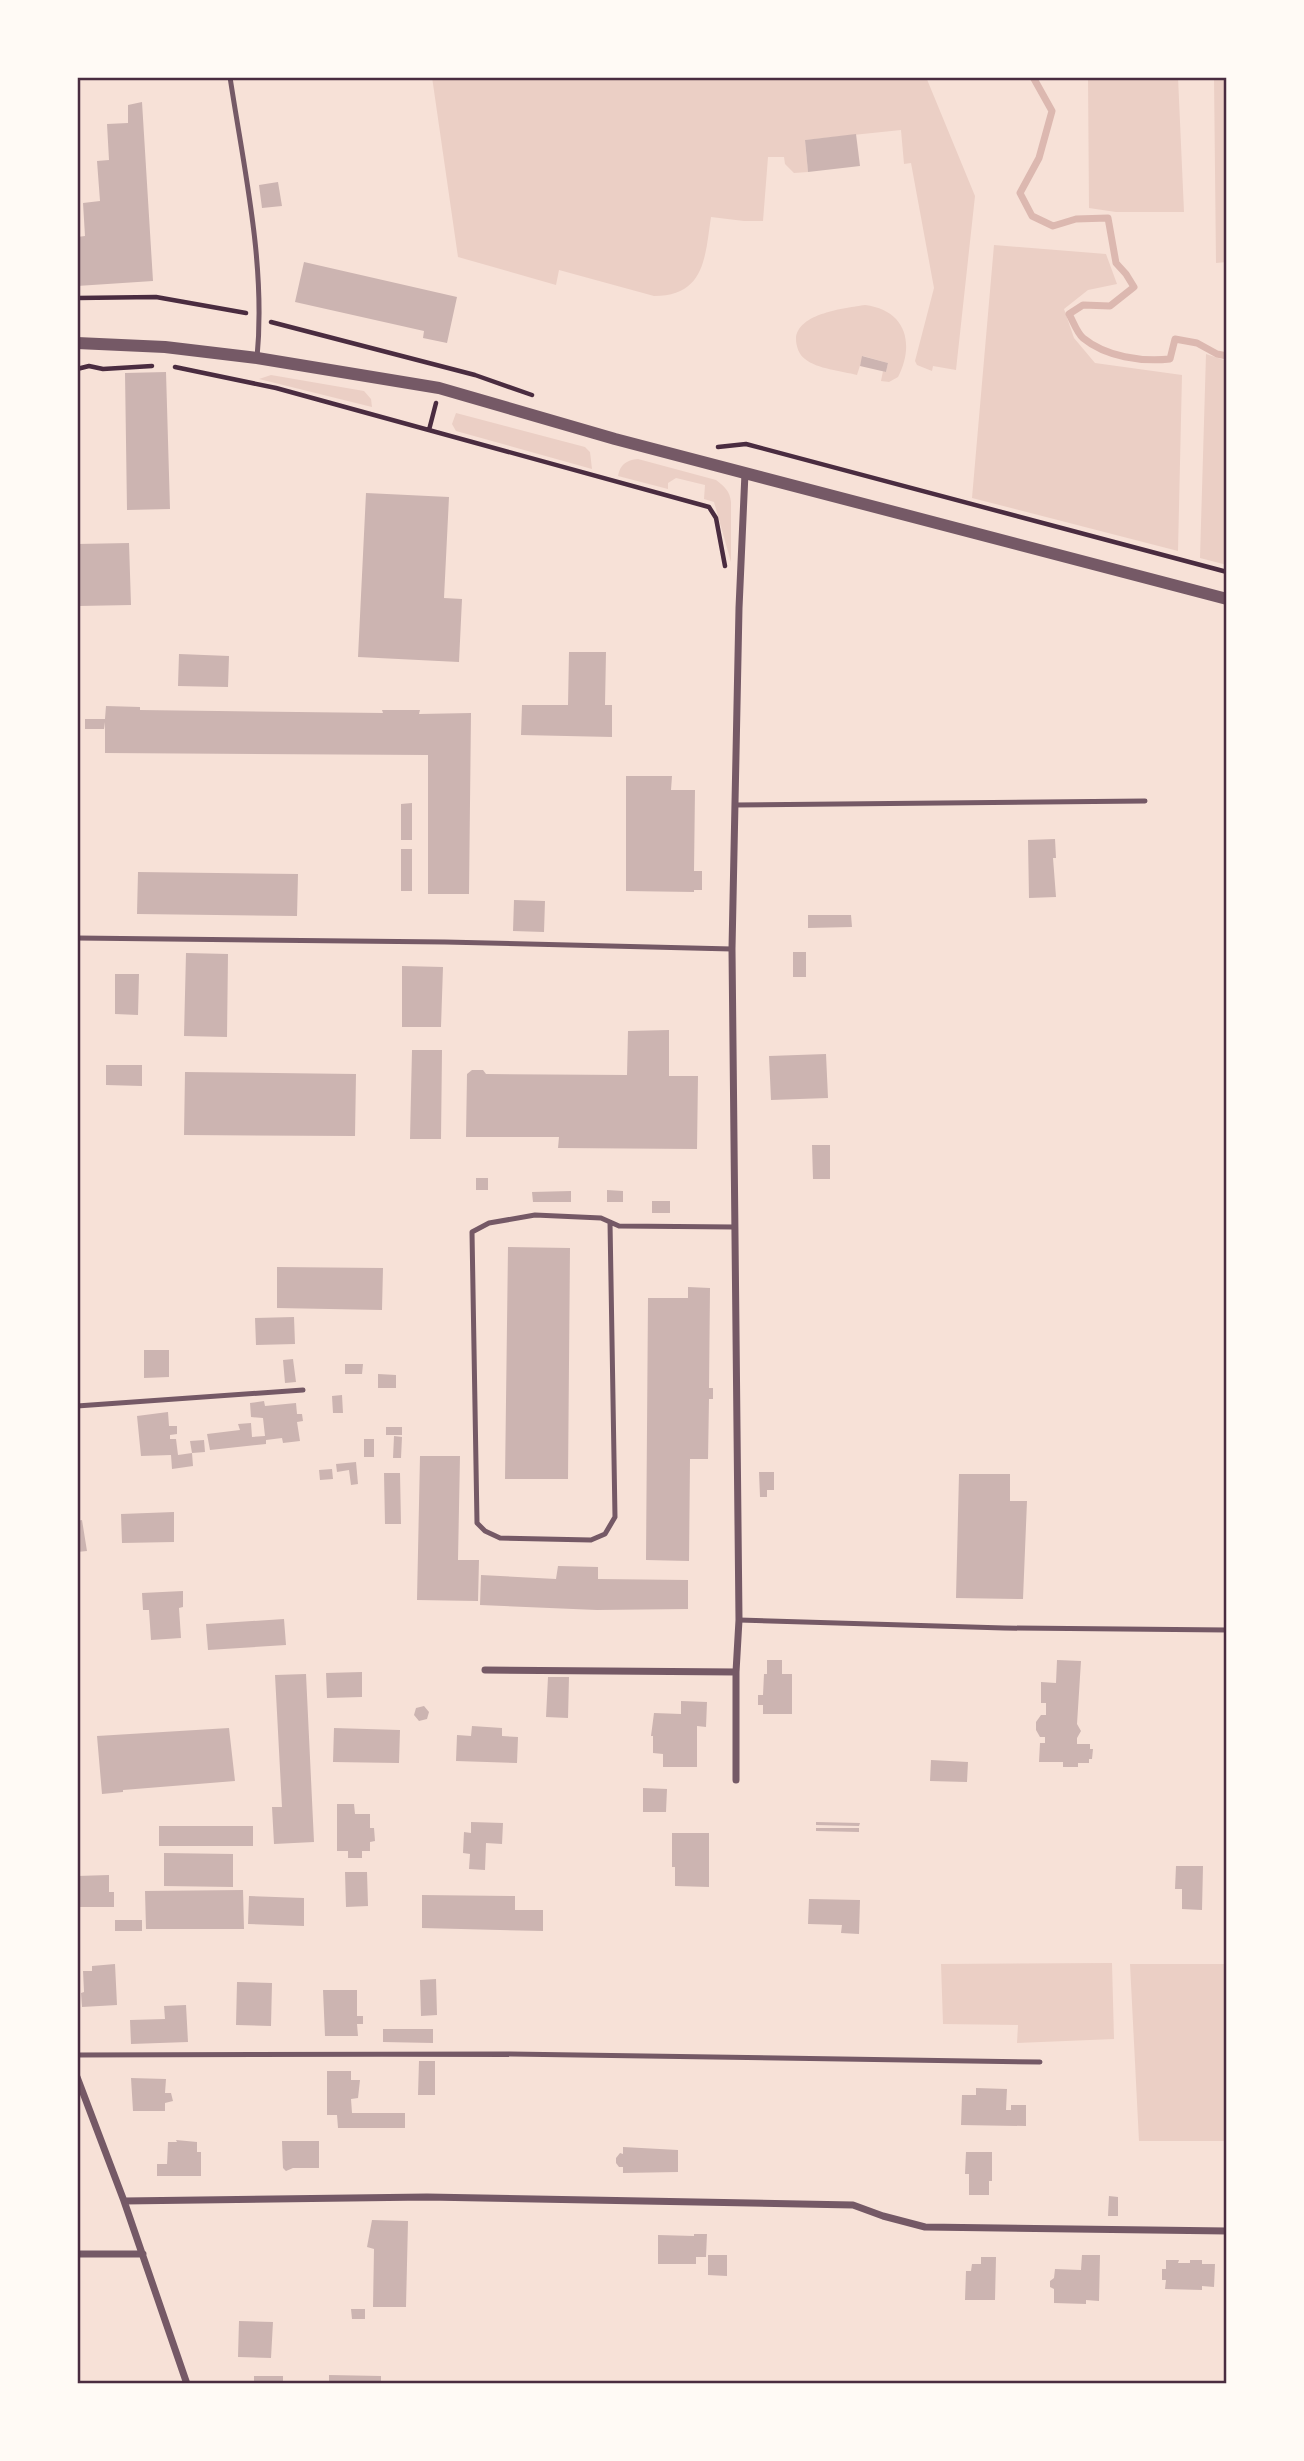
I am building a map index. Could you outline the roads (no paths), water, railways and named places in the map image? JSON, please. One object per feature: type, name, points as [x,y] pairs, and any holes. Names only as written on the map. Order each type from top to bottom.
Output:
[{"type":"street","points":[[77,343],[165,347],[257,358],[439,388],[590,433],[1227,599]]},
{"type":"street","points":[[736,1780],[739,1620],[732,949],[739,608],[745,473]]},
{"type":"street","points":[[485,1670],[736,1672]]},
{"type":"street","points":[[77,2077],[124,2200],[187,2384]]},
{"type":"street","points":[[124,2200],[427,2197],[853,2205],[925,2227],[1227,2231]]},
{"type":"street","points":[[77,2254],[143,2254]]},
{"type":"lane","points":[[230,77],[258,261],[261,318],[257,358]]},
{"type":"lane","points":[[735,805],[1145,801]]},
{"type":"lane","points":[[77,938],[445,942],[732,949]]},
{"type":"lane","points":[[610,1222],[615,1517],[605,1534],[590,1540],[500,1538],[477,1523],[472,1232],[489,1223],[534,1215],[601,1218],[610,1222],[619,1226],[734,1227]]},
{"type":"lane","points":[[77,1406],[303,1390]]},
{"type":"lane","points":[[739,1620],[1003,1628],[1227,1630]]},
{"type":"lane","points":[[77,2055],[510,2054],[1040,2062]]},
{"type":"waterway","points":[[1033,77],[1052,111],[1039,158],[1020,193],[1032,216],[1053,226],[1076,219],[1108,218],[1116,263],[1134,287],[1110,306],[1083,305],[1069,314],[1079,333],[1102,350],[1136,359],[1170,359],[1175,339],[1197,343],[1217,354],[1227,356]]}]
